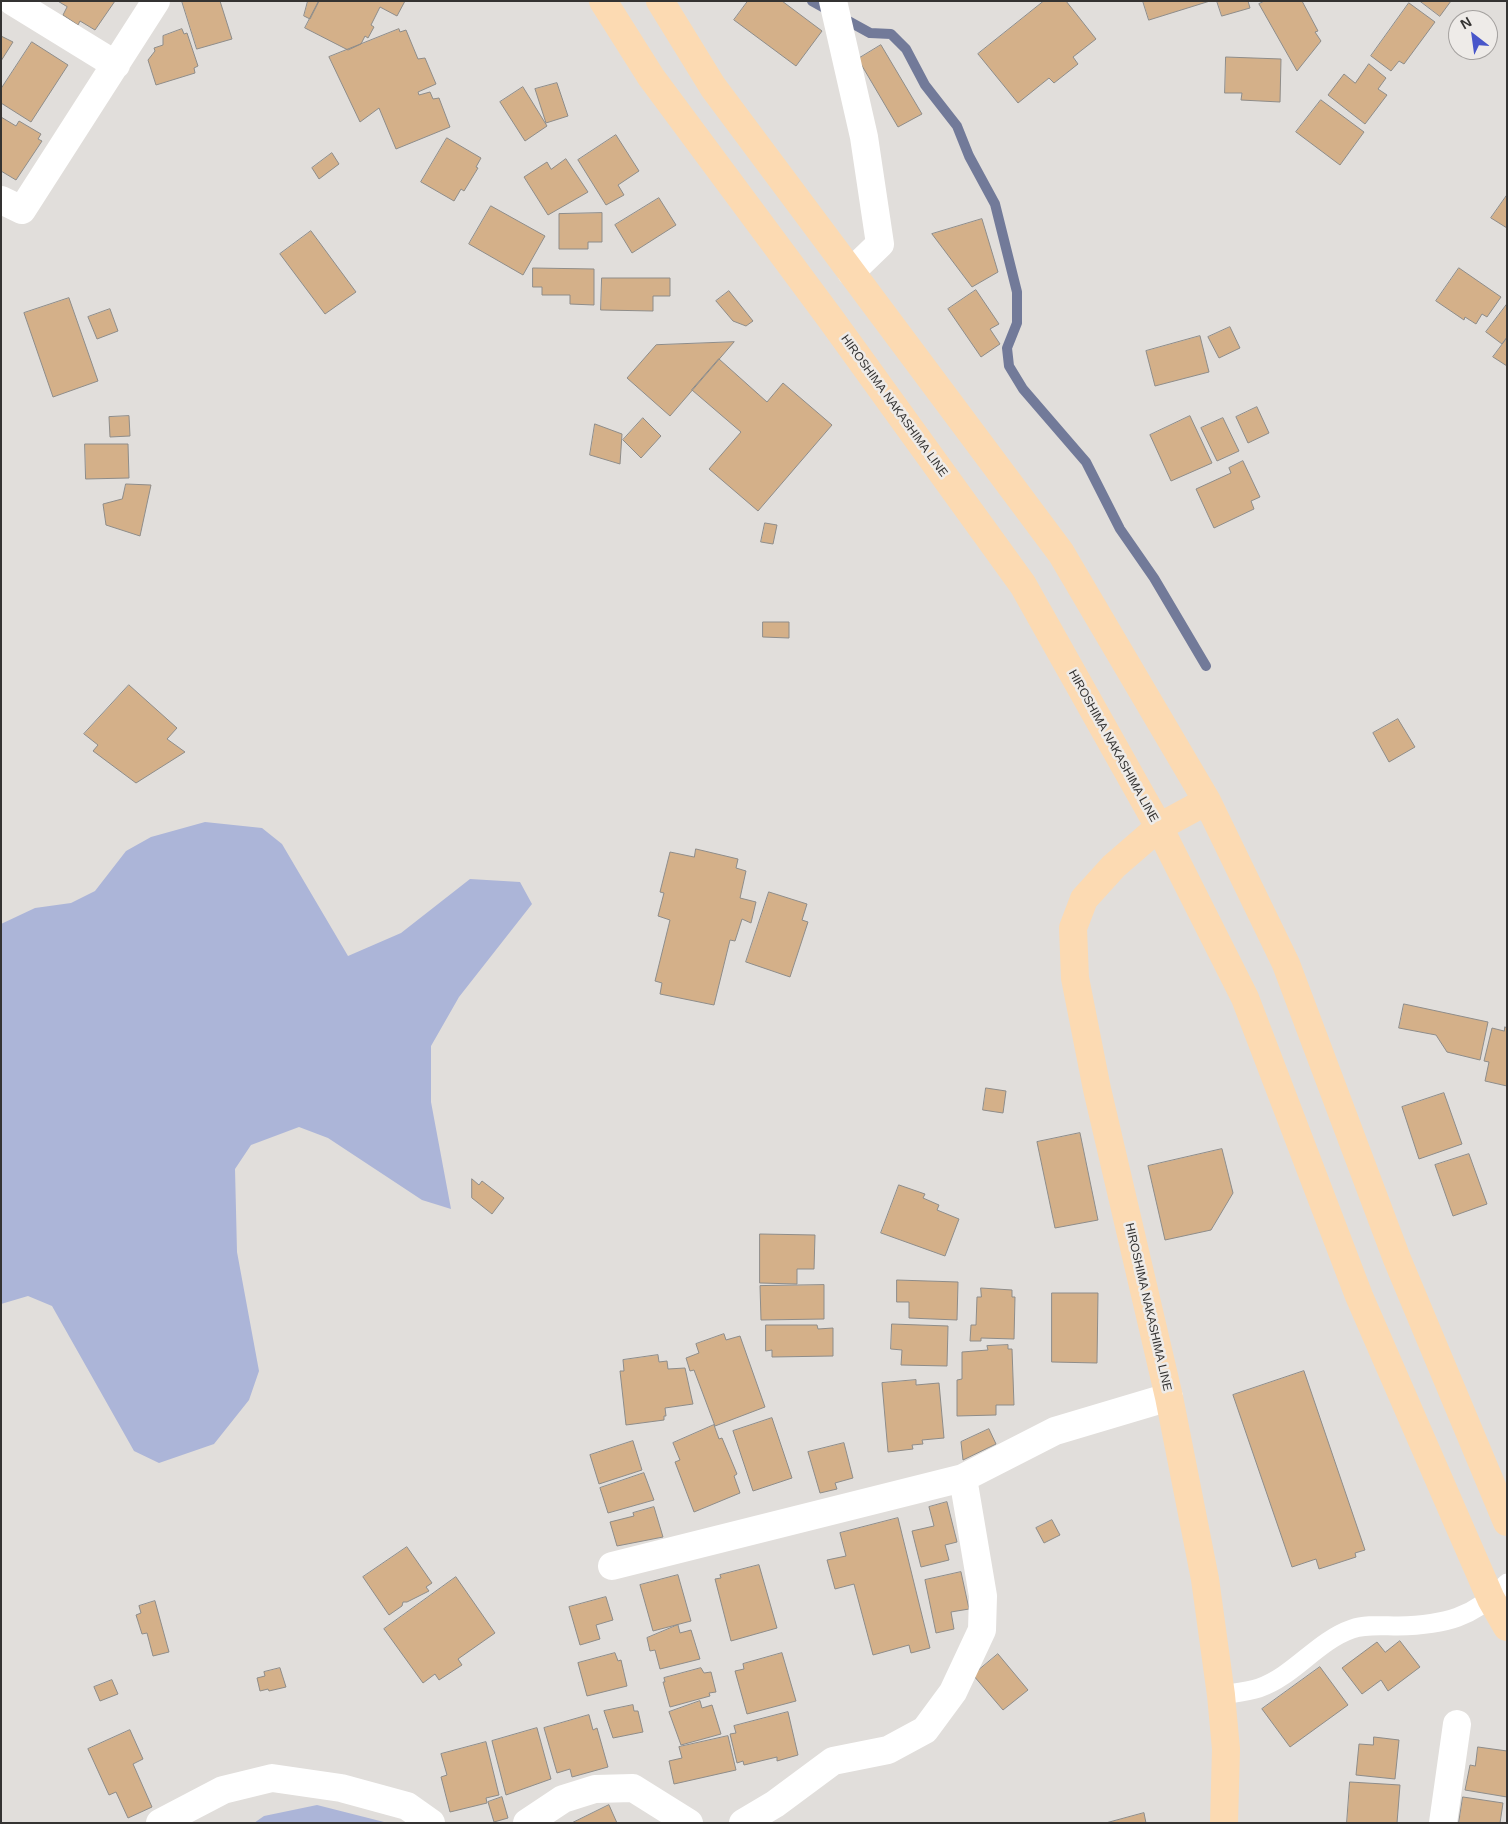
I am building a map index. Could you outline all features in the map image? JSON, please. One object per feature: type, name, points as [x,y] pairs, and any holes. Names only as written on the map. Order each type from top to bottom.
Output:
[{"type":"main road","name":"HIROSHIMA NAKASHIMA LINE","points":[[603,1],[651,77],[830,318],[1023,585],[1159,828],[1245,998],[1359,1296],[1499,1591],[1507,1627]]},
{"type":"main road","points":[[660,1],[713,87],[1061,554],[1207,801],[1286,964],[1397,1259],[1507,1522]]},
{"type":"main road","name":"HIROSHIMA NAKASHIMA LINE","points":[[1207,801],[1159,828],[1114,866],[1084,899],[1073,928],[1075,978],[1097,1089],[1169,1396],[1205,1578],[1221,1695],[1226,1749],[1224,1823]]},
{"type":"street","points":[[12,1],[116,64]]},
{"type":"street","points":[[1,200],[22,210],[156,1]]},
{"type":"street","points":[[833,1],[864,137],[880,244],[852,272]]},
{"type":"street","points":[[612,1566],[963,1478],[1055,1431],[1169,1396]]},
{"type":"street","points":[[743,1823],[775,1804],[833,1761],[888,1750],[925,1730],[954,1692],[982,1630],[982,1596],[963,1478]]},
{"type":"street","points":[[1443,1823],[1457,1724]]},
{"type":"street","points":[[160,1823],[223,1790],[272,1778],[341,1788],[407,1806],[431,1823]]},
{"type":"street","points":[[527,1823],[563,1799],[595,1789],[633,1788],[689,1823]]},
{"type":"lane","points":[[1221,1695],[1259,1688],[1284,1674],[1327,1643],[1352,1629],[1371,1626],[1430,1625],[1459,1617],[1499,1591]]},
{"type":"shaded area","points":[[205,822],[262,828],[282,844],[348,956],[401,933],[470,879],[520,882],[532,904],[459,997],[431,1046],[431,1102],[451,1209],[422,1200],[328,1138],[299,1127],[251,1145],[235,1169],[237,1252],[259,1371],[249,1400],[214,1444],[159,1463],[134,1451],[52,1306],[28,1296],[1,1304],[1,924],[35,908],[71,903],[95,891],[126,851],[151,837]]},
{"type":"shaded area","points":[[317,1805],[388,1823],[254,1823],[264,1816]]},
{"type":"building","points":[[58,1],[115,1],[95,30],[80,21],[78,25],[63,15],[67,7]]},
{"type":"building","points":[[182,1],[220,1],[232,39],[197,49]]},
{"type":"building","points":[[308,1],[319,1],[310,19],[304,16]]},
{"type":"building","points":[[319,1],[405,1],[397,16],[380,7],[371,25],[374,27],[368,38],[365,36],[361,44],[348,50],[305,28]]},
{"type":"building","points":[[748,1],[782,1],[822,31],[796,66],[734,20]]},
{"type":"building","points":[[1044,1],[1066,1],[1096,39],[1073,57],[1078,64],[1054,83],[1049,78],[1018,103],[978,54]]},
{"type":"building","points":[[1143,1],[1210,1],[1149,20]]},
{"type":"building","points":[[1217,1],[1248,1],[1250,8],[1222,16]]},
{"type":"building","points":[[1265,1],[1302,1],[1318,31],[1315,32],[1321,41],[1297,71],[1259,4]]},
{"type":"building","points":[[1420,1],[1451,1],[1440,16]]},
{"type":"building","points":[[1409,3],[1435,22],[1404,64],[1399,61],[1391,71],[1371,56]]},
{"type":"building","points":[[182,29],[184,34],[187,33],[198,66],[194,68],[195,73],[156,85],[148,60],[155,51],[154,48],[163,45],[163,36]]},
{"type":"building","points":[[399,29],[400,32],[406,30],[418,59],[425,58],[436,84],[418,92],[419,95],[430,92],[433,99],[439,98],[450,127],[396,149],[379,108],[360,122],[329,57]]},
{"type":"building","points":[[1,36],[13,42],[1,61]]},
{"type":"building","points":[[32,42],[68,65],[31,122],[1,103],[1,89]]},
{"type":"building","points":[[881,45],[922,114],[898,127],[858,59]]},
{"type":"building","points":[[1226,57],[1281,59],[1280,102],[1241,100],[1242,93],[1225,93]]},
{"type":"building","points":[[1369,64],[1386,78],[1378,89],[1387,95],[1365,124],[1328,95],[1344,74],[1355,83]]},
{"type":"building","points":[[557,83],[568,116],[546,123],[535,89]]},
{"type":"building","points":[[523,87],[547,126],[525,141],[500,102]]},
{"type":"building","points":[[1321,100],[1364,132],[1340,165],[1296,132]]},
{"type":"building","points":[[1,117],[16,126],[19,121],[41,134],[38,139],[42,141],[16,180],[1,171]]},
{"type":"building","points":[[616,135],[639,171],[618,185],[624,195],[606,205],[578,160]]},
{"type":"building","points":[[447,138],[481,158],[476,167],[478,168],[464,191],[461,189],[454,201],[421,182]]},
{"type":"building","points":[[332,153],[339,164],[319,179],[312,168]]},
{"type":"building","points":[[566,159],[588,192],[548,215],[524,177],[547,162],[551,169]]},
{"type":"building","points":[[1507,195],[1507,228],[1491,218]]},
{"type":"building","points":[[659,198],[676,225],[632,253],[615,225]]},
{"type":"building","points":[[491,206],[545,236],[523,275],[469,244]]},
{"type":"building","points":[[602,213],[602,242],[588,242],[588,249],[559,249],[559,214]]},
{"type":"building","points":[[982,219],[998,272],[972,287],[932,234]]},
{"type":"building","points":[[311,231],[356,292],[325,314],[280,254]]},
{"type":"building","points":[[533,268],[594,269],[594,305],[570,304],[570,295],[542,295],[542,287],[533,287]]},
{"type":"building","points":[[1459,268],[1501,297],[1487,317],[1482,314],[1476,324],[1465,317],[1464,320],[1436,301]]},
{"type":"building","points":[[602,278],[670,278],[670,296],[653,296],[653,311],[601,310]]},
{"type":"building","points":[[976,290],[999,324],[990,329],[1000,344],[981,357],[948,309]]},
{"type":"building","points":[[729,291],[753,321],[746,326],[733,321],[716,301]]},
{"type":"building","points":[[69,298],[98,381],[53,397],[24,313]]},
{"type":"building","points":[[1507,304],[1507,337],[1502,344],[1486,332]]},
{"type":"building","points":[[110,309],[118,331],[97,339],[88,317]]},
{"type":"building","points":[[1230,327],[1240,348],[1219,358],[1208,337]]},
{"type":"building","points":[[1200,336],[1209,372],[1155,386],[1146,351]]},
{"type":"building","points":[[1507,338],[1507,366],[1493,357]]},
{"type":"building","points":[[734,342],[670,416],[627,378],[656,345]]},
{"type":"building","points":[[719,359],[767,402],[783,383],[832,425],[758,511],[709,469],[741,432],[692,390]]},
{"type":"building","points":[[1257,407],[1269,433],[1248,443],[1236,417]]},
{"type":"building","points":[[129,416],[130,436],[110,437],[109,417]]},
{"type":"building","points":[[1190,416],[1212,463],[1171,481],[1150,435]]},
{"type":"building","points":[[643,418],[661,436],[641,458],[623,440]]},
{"type":"building","points":[[1223,418],[1239,451],[1217,461],[1201,428]]},
{"type":"building","points":[[595,424],[622,434],[620,464],[590,455]]},
{"type":"building","points":[[85,444],[128,444],[129,478],[86,479]]},
{"type":"building","points":[[1243,461],[1260,497],[1251,501],[1254,509],[1214,528],[1196,489],[1231,473],[1229,468]]},
{"type":"building","points":[[126,484],[151,485],[140,536],[106,525],[103,504],[122,499]]},
{"type":"building","points":[[765,523],[777,525],[773,544],[761,542]]},
{"type":"building","points":[[763,622],[789,622],[789,638],[763,637]]},
{"type":"building","points":[[129,685],[177,728],[167,739],[185,752],[136,783],[93,751],[98,745],[84,734]]},
{"type":"building","points":[[1398,719],[1415,747],[1389,762],[1373,733]]},
{"type":"building","points":[[696,849],[738,859],[736,868],[746,871],[740,898],[756,902],[751,923],[742,919],[735,941],[730,940],[714,1005],[660,994],[662,983],[655,981],[670,920],[658,916],[664,893],[660,892],[670,852],[694,857]]},
{"type":"building","points":[[769,892],[807,904],[802,920],[808,922],[790,977],[746,962]]},
{"type":"building","points":[[1404,1004],[1488,1022],[1480,1060],[1447,1052],[1436,1035],[1399,1028]]},
{"type":"building","points":[[1505,1027],[1507,1028],[1507,1086],[1485,1081],[1489,1062],[1484,1061],[1492,1028],[1504,1031]]},
{"type":"building","points":[[986,1088],[1006,1091],[1003,1113],[983,1110]]},
{"type":"building","points":[[1444,1093],[1462,1144],[1419,1159],[1402,1107]]},
{"type":"building","points":[[1080,1133],[1098,1220],[1055,1228],[1037,1142]]},
{"type":"building","points":[[1222,1149],[1233,1193],[1211,1230],[1165,1240],[1148,1166]]},
{"type":"building","points":[[1469,1154],[1487,1204],[1453,1216],[1435,1165]]},
{"type":"building","points":[[472,1179],[479,1185],[482,1181],[504,1198],[492,1214],[472,1198]]},
{"type":"building","points":[[899,1185],[925,1194],[923,1198],[939,1205],[937,1210],[959,1219],[945,1256],[881,1233]]},
{"type":"building","points":[[760,1234],[815,1235],[814,1269],[797,1269],[797,1284],[760,1283]]},
{"type":"building","points":[[897,1280],[958,1282],[957,1320],[909,1318],[909,1302],[897,1302]]},
{"type":"building","points":[[824,1285],[824,1319],[761,1320],[760,1286]]},
{"type":"building","points":[[981,1288],[1012,1290],[1012,1297],[1015,1297],[1014,1339],[981,1338],[981,1341],[970,1341],[971,1325],[976,1325],[977,1297],[981,1297]]},
{"type":"building","points":[[1052,1293],[1098,1293],[1097,1363],[1052,1362]]},
{"type":"building","points":[[892,1324],[948,1326],[947,1366],[901,1365],[902,1350],[891,1349]]},
{"type":"building","points":[[766,1325],[817,1325],[818,1329],[833,1328],[833,1356],[772,1357],[772,1350],[766,1351]]},
{"type":"building","points":[[724,1334],[726,1340],[740,1336],[765,1407],[715,1426],[694,1370],[690,1371],[686,1358],[699,1353],[696,1344]]},
{"type":"building","points":[[1008,1345],[1008,1349],[1012,1349],[1014,1405],[996,1405],[996,1415],[957,1416],[957,1380],[962,1379],[962,1352],[988,1350],[987,1346]]},
{"type":"building","points":[[658,1355],[659,1362],[667,1361],[668,1369],[685,1368],[693,1404],[665,1408],[666,1416],[664,1416],[664,1420],[626,1425],[620,1371],[624,1371],[623,1360]]},
{"type":"building","points":[[1304,1371],[1365,1550],[1355,1553],[1356,1557],[1319,1569],[1316,1559],[1292,1567],[1233,1395]]},
{"type":"building","points":[[916,1380],[916,1385],[939,1383],[944,1438],[922,1440],[923,1444],[912,1445],[913,1449],[888,1452],[882,1383]]},
{"type":"building","points":[[772,1418],[792,1478],[753,1491],[733,1431]]},
{"type":"building","points":[[714,1425],[719,1439],[722,1438],[737,1474],[734,1476],[740,1493],[694,1512],[675,1462],[680,1460],[673,1443]]},
{"type":"building","points":[[989,1429],[996,1444],[963,1460],[961,1442]]},
{"type":"building","points":[[633,1441],[642,1470],[599,1484],[590,1455]]},
{"type":"building","points":[[844,1443],[853,1478],[835,1483],[837,1489],[820,1493],[808,1452]]},
{"type":"building","points":[[644,1473],[654,1500],[608,1513],[600,1488]]},
{"type":"building","points":[[947,1502],[957,1542],[945,1545],[949,1560],[921,1567],[912,1531],[934,1526],[929,1507]]},
{"type":"building","points":[[654,1507],[663,1537],[617,1546],[610,1522],[634,1516],[633,1513]]},
{"type":"building","points":[[898,1518],[930,1648],[911,1653],[909,1645],[873,1655],[854,1584],[835,1589],[827,1560],[846,1556],[840,1533]]},
{"type":"building","points":[[1052,1520],[1060,1535],[1044,1543],[1036,1528]]},
{"type":"building","points":[[407,1547],[432,1583],[426,1587],[429,1591],[407,1602],[403,1602],[402,1606],[389,1615],[363,1577]]},
{"type":"building","points":[[759,1565],[777,1628],[731,1641],[715,1579],[721,1578],[720,1575]]},
{"type":"building","points":[[961,1572],[969,1609],[951,1612],[954,1629],[936,1633],[925,1580]]},
{"type":"building","points":[[678,1575],[691,1621],[653,1631],[640,1585]]},
{"type":"building","points":[[456,1577],[495,1633],[458,1659],[462,1665],[439,1680],[435,1674],[423,1683],[384,1629]]},
{"type":"building","points":[[606,1597],[613,1620],[596,1625],[600,1639],[580,1645],[569,1607]]},
{"type":"building","points":[[155,1601],[169,1652],[153,1656],[147,1633],[142,1634],[136,1615],[141,1613],[139,1606]]},
{"type":"building","points":[[678,1625],[680,1633],[691,1630],[700,1659],[660,1669],[655,1650],[650,1651],[647,1638]]},
{"type":"building","points":[[1400,1641],[1420,1667],[1388,1691],[1381,1680],[1362,1694],[1342,1668],[1377,1642],[1385,1652]]},
{"type":"building","points":[[615,1653],[618,1661],[621,1660],[627,1686],[587,1696],[578,1663]]},
{"type":"building","points":[[782,1653],[796,1701],[747,1714],[735,1671],[744,1669],[743,1664]]},
{"type":"building","points":[[998,1654],[1028,1690],[1003,1710],[973,1675]]},
{"type":"building","points":[[1320,1667],[1348,1705],[1290,1747],[1262,1709]]},
{"type":"building","points":[[280,1668],[286,1687],[260,1691],[257,1678],[265,1676],[264,1672]]},
{"type":"building","points":[[701,1668],[704,1673],[711,1672],[716,1692],[709,1693],[710,1696],[670,1707],[663,1682],[665,1682],[664,1678]]},
{"type":"building","points":[[112,1680],[118,1694],[100,1701],[94,1687]]},
{"type":"building","points":[[700,1701],[702,1708],[712,1705],[721,1734],[681,1745],[669,1712]]},
{"type":"building","points":[[633,1705],[634,1711],[638,1711],[643,1732],[613,1738],[604,1711]]},
{"type":"building","points":[[788,1712],[798,1755],[777,1761],[777,1757],[744,1765],[743,1761],[737,1763],[730,1734],[736,1733],[734,1726]]},
{"type":"building","points":[[589,1715],[593,1730],[597,1728],[608,1767],[572,1777],[570,1769],[557,1773],[544,1728]]},
{"type":"building","points":[[537,1728],[551,1779],[506,1795],[492,1741]]},
{"type":"building","points":[[130,1730],[143,1759],[133,1764],[152,1807],[128,1818],[116,1792],[109,1795],[88,1749]]},
{"type":"building","points":[[728,1736],[736,1770],[674,1784],[669,1761],[682,1758],[679,1747]]},
{"type":"building","points":[[1374,1737],[1399,1740],[1395,1779],[1356,1775],[1359,1744],[1373,1745]]},
{"type":"building","points":[[486,1742],[499,1795],[486,1798],[487,1803],[450,1812],[441,1777],[447,1775],[441,1754]]},
{"type":"building","points":[[1478,1747],[1507,1751],[1507,1797],[1465,1790],[1470,1765],[1475,1766]]},
{"type":"building","points":[[1350,1782],[1400,1785],[1397,1823],[1347,1823]]},
{"type":"building","points":[[502,1797],[508,1818],[494,1822],[488,1802]]},
{"type":"building","points":[[1463,1797],[1503,1803],[1500,1823],[1459,1823]]},
{"type":"building","points":[[609,1805],[617,1823],[572,1823]]},
{"type":"building","points":[[1144,1813],[1146,1823],[1106,1823]]},
{"type":"waterway","points":[[812,1],[870,33],[891,34],[906,49],[925,85],[957,126],[969,156],[995,204],[1017,292],[1017,323],[1007,348],[1009,366],[1023,389],[1086,462],[1120,529],[1154,578],[1206,666]]}]
